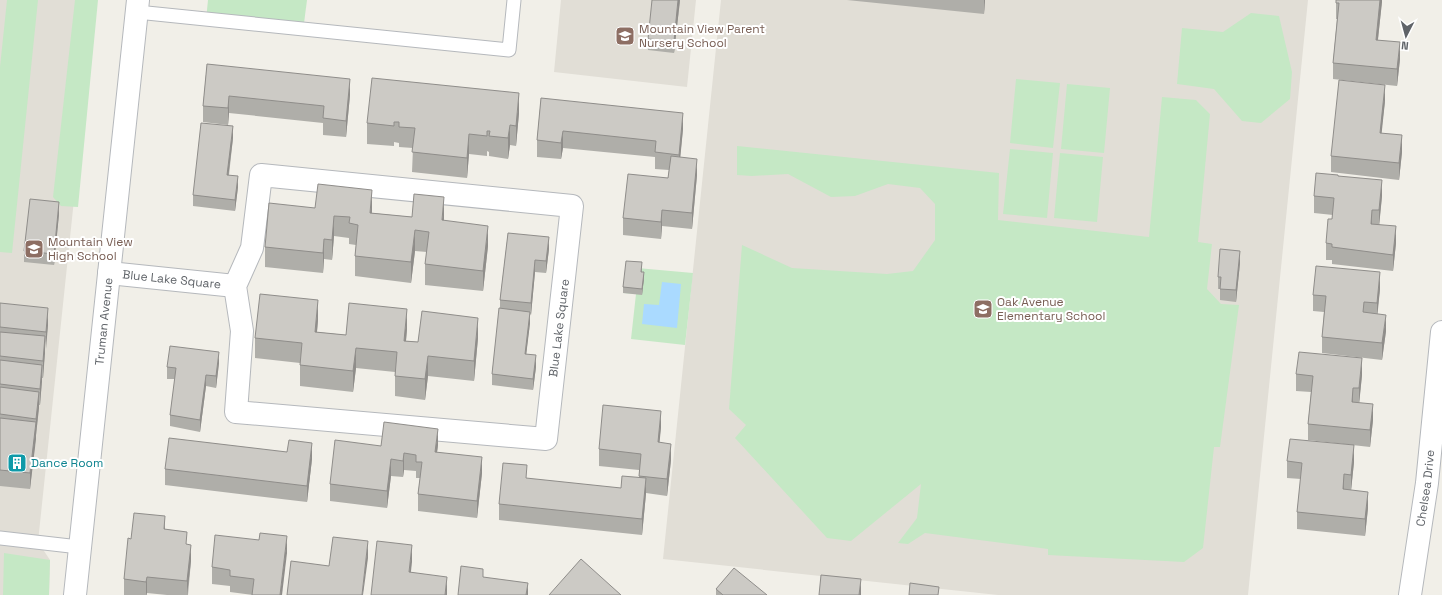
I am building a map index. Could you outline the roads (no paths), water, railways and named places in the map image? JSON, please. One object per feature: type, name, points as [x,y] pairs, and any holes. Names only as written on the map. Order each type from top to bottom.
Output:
[{"type":"street","name":"Truman Avenue","points":[[75,595],[138,6]]},
{"type":"street","name":"Blue Lake Square","points":[[261,175],[572,206],[546,438],[236,412],[242,330],[235,286],[252,248],[261,175]]},
{"type":"street","name":"Blue Lake Square","points":[[109,274],[235,286]]},
{"type":"street","name":"Chelsea Drive","points":[[1410,595],[1435,484],[1442,332]]},
{"type":"lane","points":[[138,6],[509,50],[514,0]]},
{"type":"lane","points":[[0,538],[79,547]]},
{"type":"water","points":[[662,282],[681,284],[677,328],[642,324],[644,304],[659,305]]},
{"type":"place","name":"Mountain View Parent Nursery School","points":[[625,36]]},
{"type":"place","name":"Mountain View High School","points":[[34,249]]},
{"type":"place","name":"Oak Avenue Elementary School","points":[[983,309]]},
{"type":"place","name":"Dance Room","points":[[17,463]]}]
